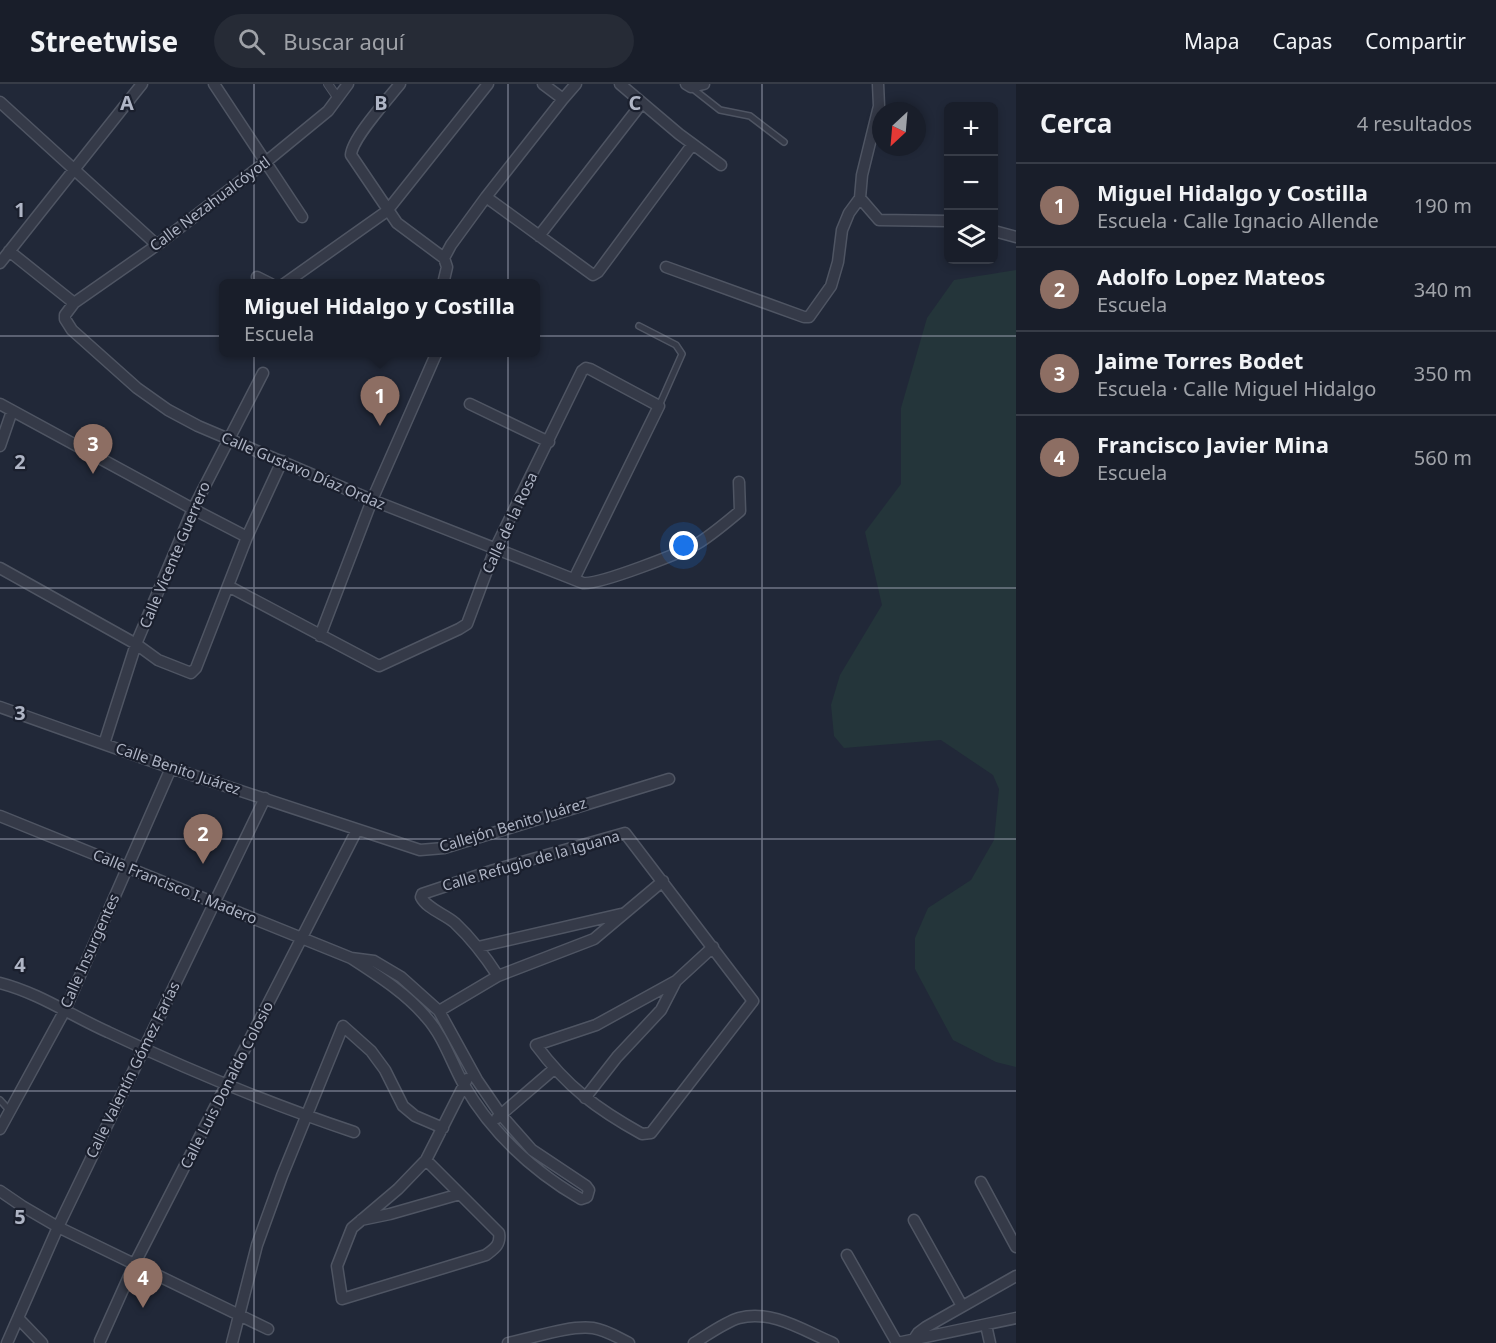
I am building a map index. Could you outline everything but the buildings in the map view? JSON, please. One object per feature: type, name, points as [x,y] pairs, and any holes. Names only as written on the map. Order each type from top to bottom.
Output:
[{"type":"street","points":[[0,263],[142,84]]},
{"type":"street","points":[[214,84],[302,217]]},
{"type":"street","points":[[328,84],[337,97]]},
{"type":"street","name":"Calle Nezahualcóyotl","points":[[65,315],[74,303],[157,245],[267,161],[328,111],[348,84]]},
{"type":"street","points":[[400,84],[368,123],[351,152],[387,211],[397,223],[444,258],[447,267],[444,279]]},
{"type":"street","points":[[291,279],[387,211],[488,84]]},
{"type":"street","points":[[543,84],[562,99]]},
{"type":"street","points":[[444,258],[486,197],[576,84]]},
{"type":"street","points":[[621,84],[692,145],[721,165]]},
{"type":"street","points":[[689,86],[704,84]]},
{"type":"street","points":[[666,267],[809,317],[831,286],[838,262],[842,230],[849,213],[860,198],[862,175],[879,106],[878,84]]},
{"type":"street","points":[[0,102],[157,245]]},
{"type":"street","points":[[539,236],[642,103]]},
{"type":"street","points":[[486,197],[592,275],[598,272],[692,145]]},
{"type":"street","points":[[860,198],[879,220],[944,221]]},
{"type":"street","points":[[998,232],[1016,237]]},
{"type":"street","points":[[9,251],[74,303]]},
{"type":"street","points":[[257,277],[261,279]]},
{"type":"street","name":"Calle Gustavo Díaz Ordaz","points":[[65,315],[72,330],[137,388],[168,410],[227,440],[372,500],[590,584],[606,580],[698,544],[740,511],[739,482]]},
{"type":"street","points":[[228,586],[320,636],[372,500],[435,357]]},
{"type":"street","name":"Calle de la Rosa","points":[[320,636],[379,666],[467,624],[495,549],[582,371],[586,368],[590,369],[659,406]]},
{"type":"street","name":"Calle Vicente Guerrero","points":[[104,744],[136,644],[193,509],[263,373]]},
{"type":"street","points":[[0,404],[247,537]]},
{"type":"street","points":[[471,404],[549,442]]},
{"type":"street","points":[[574,579],[659,406]]},
{"type":"street","points":[[0,446],[12,411]]},
{"type":"street","points":[[0,568],[136,644],[158,660],[191,674],[196,668],[247,537],[282,461]]},
{"type":"street","name":"Calle Benito Juárez","points":[[0,708],[357,830]]},
{"type":"street","name":"Calle Insurgentes","points":[[0,1129],[65,1010],[171,768]]},
{"type":"street","name":"Callejón Benito Juárez","points":[[357,830],[410,848],[431,850],[444,848],[669,779]]},
{"type":"street","name":"Calle Valentín Gómez Farías","points":[[7,1343],[58,1227],[265,798]]},
{"type":"street","name":"Calle Francisco I. Madero","points":[[0,816],[351,958],[392,986],[436,1029],[464,1085],[490,1124],[525,1159],[566,1190],[581,1198],[587,1197],[589,1190],[586,1186],[532,1150],[501,1115],[472,1071],[440,1011],[401,977],[374,961],[351,958]]},
{"type":"street","name":"Calle Luis Donaldo Colosio","points":[[100,1341],[134,1264],[357,830]]},
{"type":"street","name":"Calle Refugio de la Iguana","points":[[498,976],[478,947],[452,921],[426,904],[421,897],[422,894],[494,870],[625,833],[753,1001],[651,1133],[642,1134],[585,1098]]},
{"type":"street","points":[[440,1011],[498,976],[594,939],[663,881]]},
{"type":"street","points":[[478,947],[621,914]]},
{"type":"street","points":[[676,981],[660,1010],[617,1057],[585,1098],[554,1069],[536,1045],[596,1025],[676,981],[713,947]]},
{"type":"street","points":[[0,983],[17,988],[109,1033],[227,1086],[306,1117],[354,1132]]},
{"type":"street","points":[[232,1343],[257,1245],[282,1176],[343,1026],[371,1051],[385,1070],[403,1106],[415,1116],[443,1128]]},
{"type":"street","points":[[490,1124],[554,1069]]},
{"type":"street","points":[[426,1160],[499,1233],[500,1239],[497,1246],[486,1255],[342,1299],[336,1266],[352,1228],[398,1189],[426,1160],[472,1071]]},
{"type":"street","points":[[981,1182],[1016,1247]]},
{"type":"street","points":[[0,1191],[58,1227],[268,1329]]},
{"type":"street","points":[[358,1221],[460,1194]]},
{"type":"street","points":[[914,1220],[962,1306]]},
{"type":"street","points":[[847,1255],[897,1343],[1016,1318]]},
{"type":"street","points":[[915,1341],[918,1333],[926,1327],[1016,1276]]},
{"type":"street","points":[[693,1343],[738,1318],[762,1317],[782,1320],[831,1343]]},
{"type":"street","points":[[18,1318],[42,1343]]},
{"type":"street","points":[[986,1325],[990,1343]]},
{"type":"street","points":[[508,1343],[591,1328],[605,1331],[628,1343]]},
{"type":"lane","points":[[689,86],[720,110],[750,116],[784,142]]},
{"type":"lane","points":[[639,326],[676,345],[682,354],[659,406]]},
{"type":"lane","points":[[0,1100],[9,1110]]},
{"type":"shaded area","points":[[1016,270],[1016,1067],[996,1062],[953,1040],[915,969],[915,938],[928,908],[971,880],[994,840],[999,789],[993,775],[941,740],[844,748],[834,736],[831,705],[840,675],[882,605],[865,532],[901,484],[901,408],[927,318],[954,280]]},
{"type":"place","name":"Miguel Hidalgo y Costilla","points":[[380,426]]},
{"type":"place","name":"Jaime Torres Bodet","points":[[93,474]]},
{"type":"place","name":"Adolfo Lopez Mateos","points":[[203,864]]},
{"type":"place","name":"Francisco Javier Mina","points":[[143,1308]]}]
